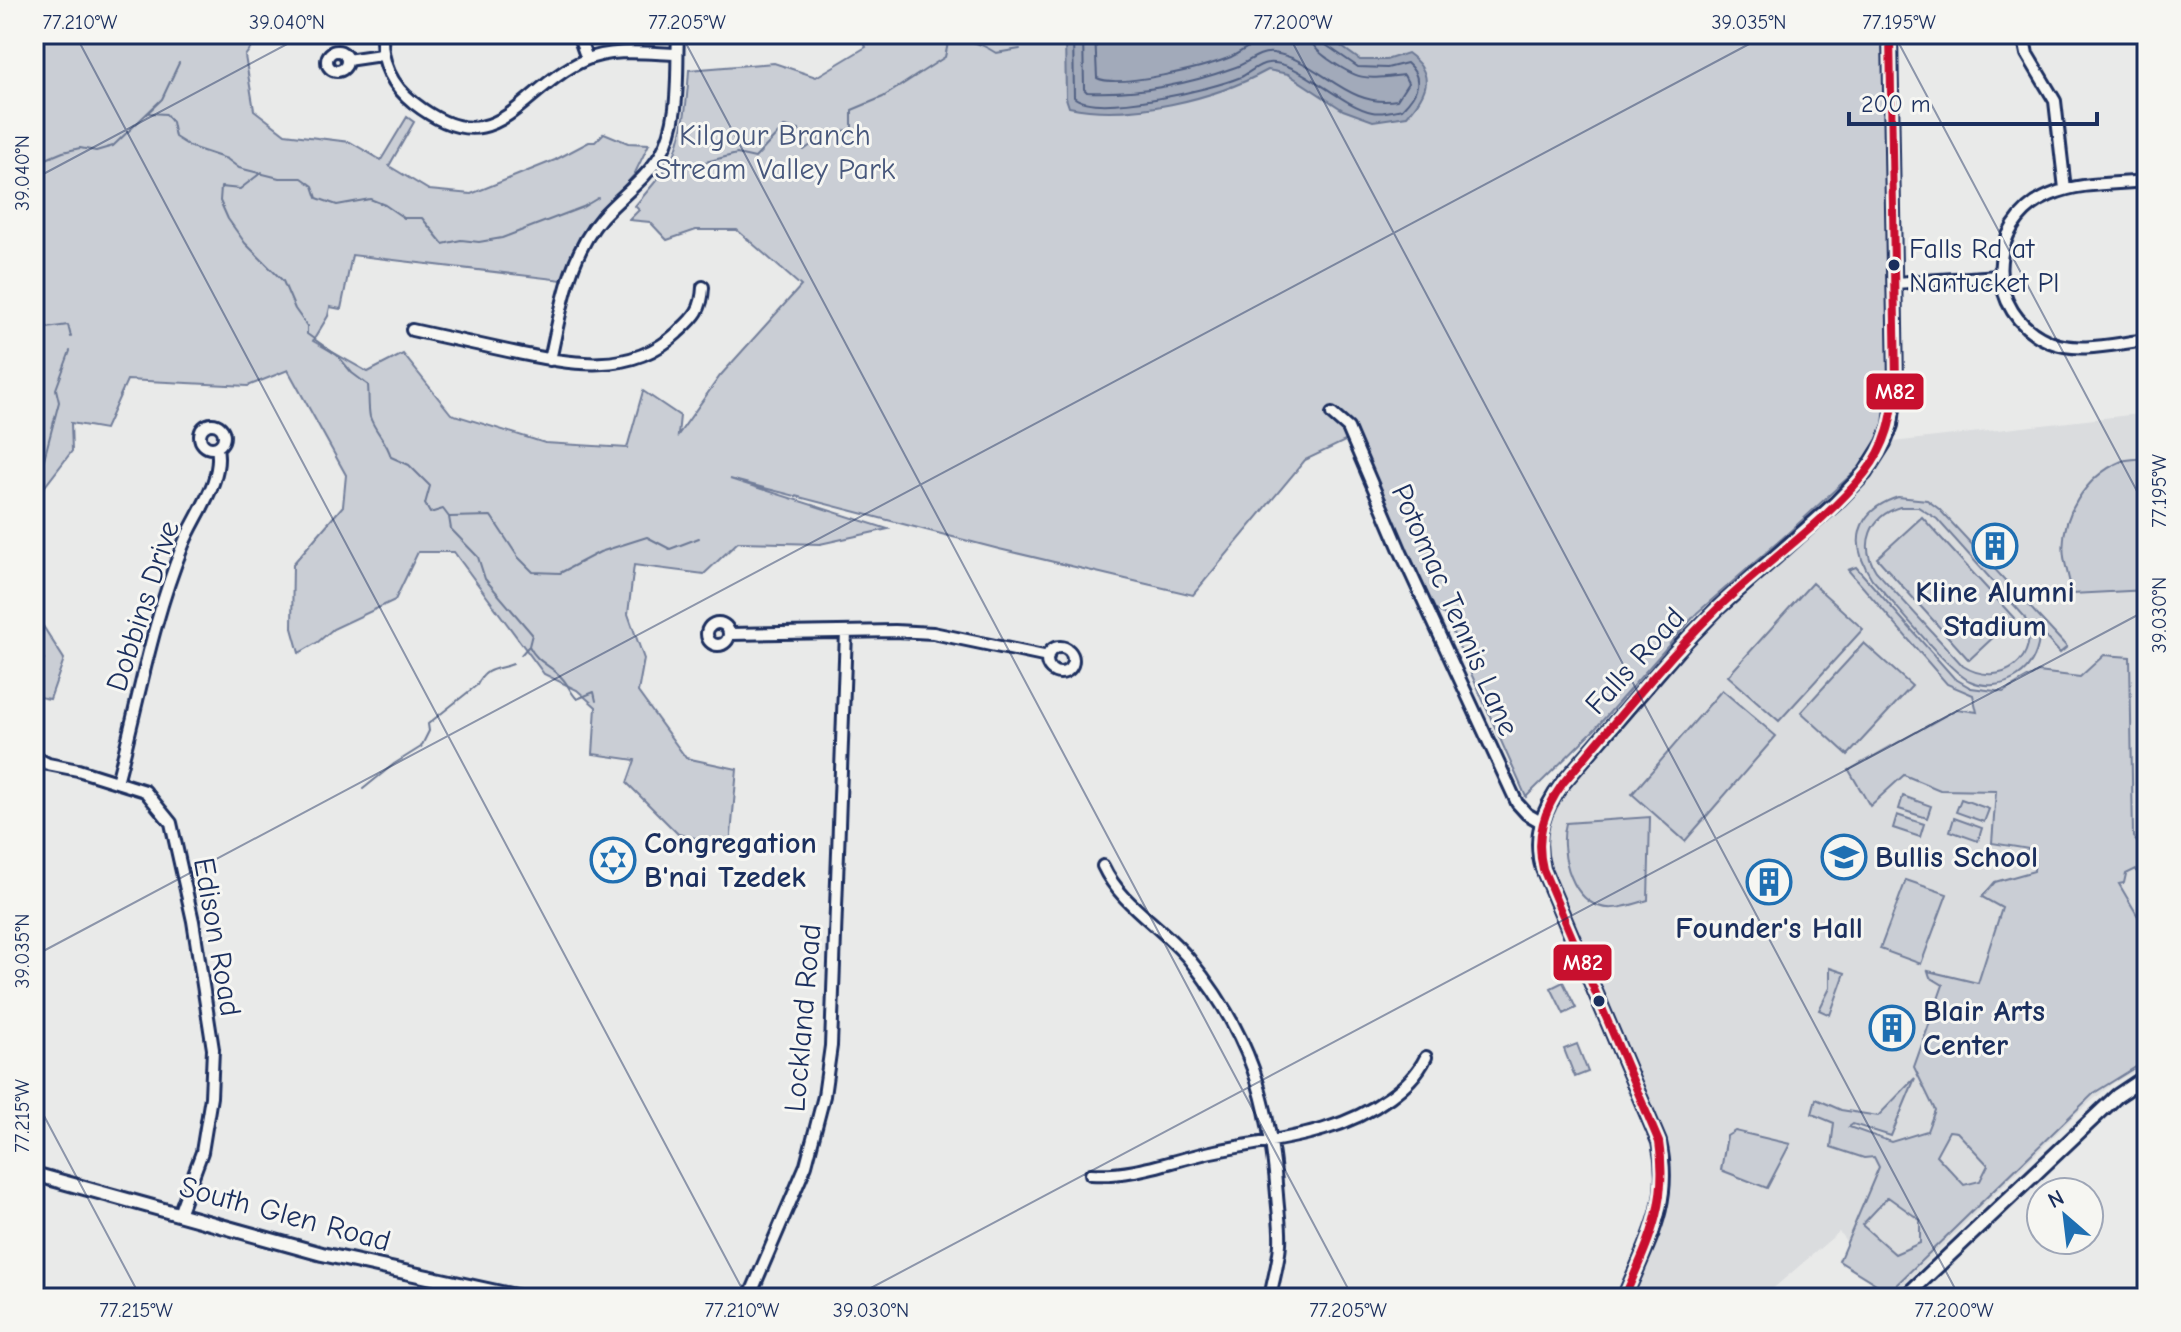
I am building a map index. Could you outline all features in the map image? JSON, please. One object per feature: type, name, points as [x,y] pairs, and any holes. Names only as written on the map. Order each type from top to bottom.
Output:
[{"type":"main road","name":"Falls Road","points":[[1624,1298],[1658,1216],[1664,1194],[1664,1164],[1659,1142],[1642,1100],[1543,869],[1539,852],[1541,822],[1551,799],[1563,783],[1682,645],[1718,608],[1836,503],[1876,458],[1891,425],[1895,404],[1895,283],[1890,34]]},
{"type":"main road","points":[[1904,1298],[2117,1096],[2147,1076]]},
{"type":"main road","name":"South Glen Road","points":[[34,1174],[469,1292],[524,1298]]},
{"type":"street","points":[[382,34],[381,55],[396,85],[410,101],[445,122],[476,128],[508,117],[555,76],[587,59],[621,52],[677,54]]},
{"type":"street","points":[[578,34],[587,59]]},
{"type":"street","points":[[550,360],[567,285],[579,253],[601,218],[633,188],[661,154],[675,112],[678,34]]},
{"type":"street","points":[[2023,34],[2027,54],[2055,101],[2065,189]]},
{"type":"street","points":[[347,60],[381,55]]},
{"type":"street","points":[[2147,181],[2065,189],[2036,202],[2018,218],[2006,238],[1999,276],[2015,314],[2027,328],[2049,342],[2069,347],[2147,340]]},
{"type":"street","points":[[1895,283],[1999,276]]},
{"type":"street","points":[[412,330],[550,360],[603,364],[627,360],[670,339],[702,305],[703,287]]},
{"type":"street","name":"Potomac Tennis Lane","points":[[1332,414],[1348,428],[1395,539],[1517,803],[1527,814],[1541,822]]},
{"type":"street","name":"Dobbins Drive","points":[[117,782],[143,670],[184,544],[220,460],[217,448]]},
{"type":"street","name":"Lockland Road","points":[[749,1298],[806,1165],[824,1096],[832,1017],[846,632]]},
{"type":"street","points":[[729,634],[933,633],[1048,657]]},
{"type":"street","name":"Edison Road","points":[[34,757],[145,791],[171,823],[193,921],[213,1049],[211,1097],[202,1152],[179,1214]]},
{"type":"street","points":[[1103,866],[1123,896],[1188,957],[1228,1014],[1256,1074],[1273,1142],[1280,1244],[1270,1298]]},
{"type":"street","points":[[1091,1174],[1115,1176],[1211,1152],[1326,1131],[1369,1113],[1405,1086],[1420,1070],[1426,1057]]},
{"type":"shaded area","name":"Bullis School","points":[[2147,413],[2147,1064],[2112,1084],[2076,1114],[1890,1298],[1839,1232],[1762,1298],[1629,1298],[1658,1217],[1664,1164],[1543,869],[1544,812],[1682,645],[1836,503],[1884,443]]},
{"type":"green space","name":"Kilgour Branch Stream Valley Park","points":[[34,34],[261,34],[245,56],[254,110],[285,134],[350,142],[381,160],[407,117],[414,122],[389,166],[429,190],[471,194],[595,142],[604,133],[628,143],[649,144],[634,175],[582,235],[562,280],[352,255],[341,309],[330,307],[313,341],[368,372],[403,354],[451,414],[545,443],[627,448],[643,391],[680,416],[678,435],[720,376],[801,286],[737,230],[696,230],[667,240],[650,222],[629,220],[639,210],[635,206],[671,163],[684,118],[689,70],[774,63],[816,77],[866,47],[859,34],[863,34],[870,44],[887,34],[1883,34],[1889,379],[1887,419],[1865,462],[1697,613],[1595,729],[1526,797],[1445,615],[1419,600],[1349,439],[1305,460],[1193,595],[999,549],[730,479],[888,529],[820,544],[738,542],[704,574],[634,565],[628,614],[644,659],[638,692],[686,758],[737,769],[730,846],[678,834],[627,783],[635,760],[593,754],[596,707],[577,690],[544,674],[454,552],[418,552],[395,600],[333,629],[299,653],[292,628],[293,564],[343,506],[346,475],[288,370],[248,386],[127,380],[105,429],[71,423],[72,451],[39,494],[34,495]]},
{"type":"green space","points":[[2147,458],[2147,590],[2072,594],[2064,542],[2066,527],[2078,500],[2087,487],[2109,468],[2122,461]]},
{"type":"green space","points":[[1898,497],[1927,500],[1939,509],[2067,647],[2060,653],[2039,630],[2034,656],[2027,668],[2012,680],[1988,685],[1970,681],[1961,675],[1872,579],[1865,566],[1860,553],[1860,530],[1873,511]],"holes":[[[1900,507],[1918,507],[1937,519],[2024,616],[2028,645],[2015,666],[1991,674],[1963,666],[1876,571],[1868,551],[1870,533],[1875,524],[1881,517]]]},
{"type":"green space","points":[[1922,517],[2014,618],[1969,660],[1877,558]]},
{"type":"green space","points":[[1856,567],[1954,678],[1971,688],[2003,692],[2038,672],[2080,677],[2104,655],[2130,657],[2133,837],[2147,855],[2147,895],[2136,869],[2126,874],[2124,883],[2119,884],[2139,918],[2147,919],[2147,1060],[2094,1093],[1889,1292],[1839,1261],[1879,1167],[1874,1157],[1864,1158],[1831,1147],[1834,1123],[1812,1114],[1816,1099],[1841,1110],[1878,1116],[1915,1078],[1891,1136],[1853,1124],[1849,1127],[1891,1142],[1927,1131],[1935,1110],[1914,1067],[1943,985],[1930,977],[1928,971],[1978,983],[2002,908],[1982,897],[1995,882],[2034,871],[2035,850],[1992,843],[1996,791],[1940,790],[1904,775],[1870,806],[1849,770],[1957,709],[1977,712],[1973,695],[1947,684],[1848,570]],"holes":[[[1949,1131],[1957,1132],[1988,1165],[1980,1181],[1964,1185],[1936,1155]],[[1888,1197],[1920,1220],[1920,1243],[1895,1254],[1862,1225]]]},
{"type":"green space","points":[[1812,583],[1863,629],[1779,721],[1728,676]]},
{"type":"green space","points":[[34,612],[64,659],[50,699],[34,696]]},
{"type":"green space","points":[[1864,643],[1912,686],[1848,755],[1801,712]]},
{"type":"green space","points":[[1722,690],[1776,736],[1685,841],[1632,794]]},
{"type":"green space","points":[[1903,796],[1931,806],[1927,818],[1899,809]]},
{"type":"green space","points":[[1961,799],[1989,809],[1984,822],[1956,812]]},
{"type":"green space","points":[[1897,815],[1924,824],[1920,837],[1893,828]]},
{"type":"green space","points":[[1650,817],[1648,900],[1610,908],[1588,900],[1573,882],[1568,870],[1564,845],[1566,823]]},
{"type":"green space","points":[[1954,818],[1982,828],[1978,841],[1950,831]]},
{"type":"green space","points":[[1906,880],[1947,894],[1921,964],[1880,949]]},
{"type":"green space","points":[[1830,968],[1845,973],[1830,1015],[1819,1010],[1830,988]]},
{"type":"green space","points":[[1563,982],[1576,1008],[1564,1014],[1551,988]]},
{"type":"green space","points":[[1577,1044],[1588,1072],[1575,1077],[1564,1049]]},
{"type":"green space","points":[[1735,1131],[1790,1144],[1767,1188],[1721,1170],[1727,1136]]},
{"type":"water","points":[[1324,34],[1360,60],[1386,60],[1407,53],[1422,68],[1426,83],[1420,99],[1407,116],[1373,121],[1343,110],[1288,74],[1268,70],[1223,90],[1171,104],[1118,111],[1069,107],[1066,98],[1065,36]]},
{"type":"waterway","points":[[668,174],[737,154],[755,158],[784,127],[799,130],[804,150],[823,136],[852,129],[852,110],[883,97],[945,57],[948,43],[973,42],[996,53],[1020,49]]},
{"type":"waterway","points":[[34,164],[80,148],[96,151],[113,146],[162,99],[179,63]]},
{"type":"waterway","points":[[149,113],[166,114],[172,122],[175,137],[191,147],[227,159],[239,168],[279,178],[302,178],[313,186],[317,198],[337,205],[370,199],[404,218],[422,218],[443,244],[502,238],[583,207],[598,198]]},
{"type":"waterway","points":[[262,172],[240,189],[221,187],[220,201],[228,219],[245,243],[283,281],[295,309],[307,326],[307,334],[338,356],[352,373],[368,385],[370,417],[391,457],[409,465],[430,486],[425,504],[430,513],[443,509],[449,517],[451,529],[478,557],[485,579],[532,634],[529,646],[533,652],[562,678],[577,699],[594,692],[596,701]]},
{"type":"waterway","points":[[34,277],[39,284],[36,293],[47,328],[68,325],[71,337]]},
{"type":"waterway","points":[[34,478],[44,459],[59,402],[56,389],[70,351]]},
{"type":"waterway","points":[[449,517],[491,516],[518,557],[533,572],[560,573],[600,552],[647,537],[670,549],[699,538]]},
{"type":"waterway","points":[[521,655],[528,647]]},
{"type":"waterway","points":[[34,650],[44,659]]},
{"type":"waterway","points":[[363,789],[421,747],[429,731],[428,724],[477,685],[484,675],[513,664]]},
{"type":"transit line","name":"M82","points":[[1624,1298],[1648,1241],[1659,1204],[1659,1142],[1543,869],[1540,845],[1543,824],[1563,783],[1657,672],[1717,609],[1849,492],[1873,462],[1884,441],[1896,383],[1890,34]]},
{"type":"place","name":"Falls Rd at Nantucket Pl","points":[[1894,265]]},
{"type":"place","name":"Kline Alumni Stadium","points":[[1995,546]]},
{"type":"place","name":"Bullis School","points":[[1844,857]]},
{"type":"place","name":"Congregation B'nai Tzedek","points":[[613,860]]},
{"type":"place","name":"Founder's Hall","points":[[1769,882]]},
{"type":"place","name":"Blair Arts Center","points":[[1892,1028]]}]
